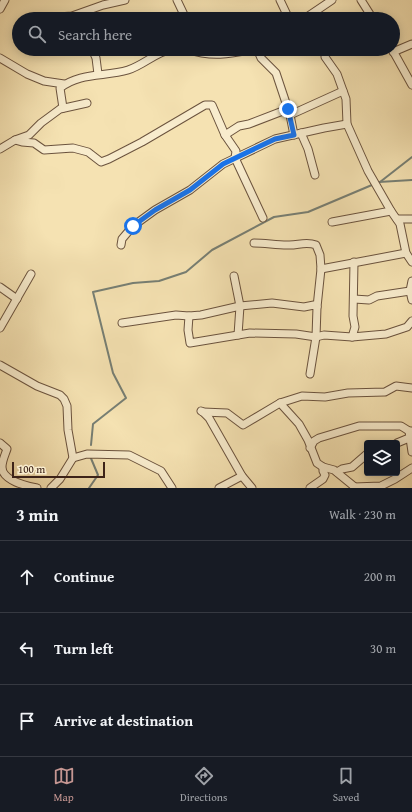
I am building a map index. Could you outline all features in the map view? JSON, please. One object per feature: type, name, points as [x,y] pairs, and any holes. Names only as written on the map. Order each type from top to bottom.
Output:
[{"type":"street","points":[[0,9],[5,0]]},
{"type":"street","points":[[85,12],[103,5],[125,0]]},
{"type":"street","points":[[280,0],[286,12]]},
{"type":"street","points":[[314,12],[332,0]]},
{"type":"street","points":[[361,0],[368,12]]},
{"type":"street","points":[[180,2],[184,12]]},
{"type":"street","points":[[400,48],[412,44]]},
{"type":"street","points":[[95,56],[98,74]]},
{"type":"street","points":[[63,108],[60,88],[64,84],[78,78],[129,69],[155,56]]},
{"type":"street","points":[[260,56],[276,73],[297,134],[308,149],[315,175]]},
{"type":"street","points":[[325,56],[337,74],[346,99],[347,124],[364,163],[390,211],[400,224],[406,253],[412,262]]},
{"type":"street","points":[[396,56],[412,85]]},
{"type":"street","points":[[0,58],[27,74],[44,81],[64,84]]},
{"type":"street","points":[[225,135],[239,126],[289,112],[343,91]]},
{"type":"street","points":[[0,149],[15,140],[29,135],[60,109],[87,102]]},
{"type":"street","points":[[15,140],[34,143],[44,150],[73,148],[88,152],[101,162],[142,142],[205,105],[212,105],[225,135],[236,151],[235,158],[263,218]]},
{"type":"street","points":[[121,245],[122,239],[133,226],[155,210],[190,190],[223,164],[275,139],[347,124]]},
{"type":"street","points":[[332,222],[390,211]]},
{"type":"street","points":[[397,220],[412,219]]},
{"type":"street","points":[[254,243],[288,246],[302,243],[316,245],[320,255],[321,269],[317,307],[316,337],[310,374]]},
{"type":"street","points":[[321,269],[406,253]]},
{"type":"street","points":[[352,337],[355,327],[353,316],[354,262]]},
{"type":"street","points":[[0,328],[31,274]]},
{"type":"street","points":[[234,276],[240,306],[238,336]]},
{"type":"street","points":[[412,281],[410,291],[412,300]]},
{"type":"street","points":[[0,287],[17,299]]},
{"type":"street","points":[[354,299],[369,300],[377,296],[410,291]]},
{"type":"street","points":[[122,323],[176,314],[189,316],[201,315],[240,306],[272,303],[304,307],[314,305],[317,307]]},
{"type":"street","points":[[189,316],[188,330],[190,343],[250,333],[296,334],[316,337],[324,335],[352,337],[386,334],[407,327],[412,321]]},
{"type":"street","points":[[0,365],[37,386],[60,395],[64,399],[67,406],[68,430],[73,458],[60,479],[52,488]]},
{"type":"street","points":[[252,488],[242,476],[209,418],[201,411],[227,413],[243,425],[280,403],[302,396],[326,397],[348,393],[385,392],[396,386],[412,388]]},
{"type":"street","points":[[280,403],[299,424],[308,440],[317,463],[337,472],[355,487],[381,486],[412,468]]},
{"type":"street","points":[[310,448],[314,440],[359,426],[402,426],[410,433],[412,452]]},
{"type":"street","points":[[400,441],[410,433]]},
{"type":"street","points":[[0,443],[3,444],[6,449],[2,466],[2,476],[23,486],[37,488]]},
{"type":"street","points":[[73,458],[87,454],[129,455],[161,471],[172,488]]},
{"type":"street","points":[[337,472],[342,469],[352,467],[364,457]]},
{"type":"street","points":[[310,488],[323,479],[325,475],[323,467]]},
{"type":"street","points":[[219,488],[242,476]]},
{"type":"waterway","points":[[380,182],[412,157]]},
{"type":"waterway","points":[[91,445],[93,424],[126,398],[113,373],[93,292],[133,283],[159,281],[186,272],[212,250],[274,217],[308,212],[379,182],[412,180]]},
{"type":"waterway","points":[[89,488],[98,475],[90,456]]},
{"type":"route","points":[[133,226],[155,210],[190,190],[223,164],[275,139],[294,135],[288,109]]}]
